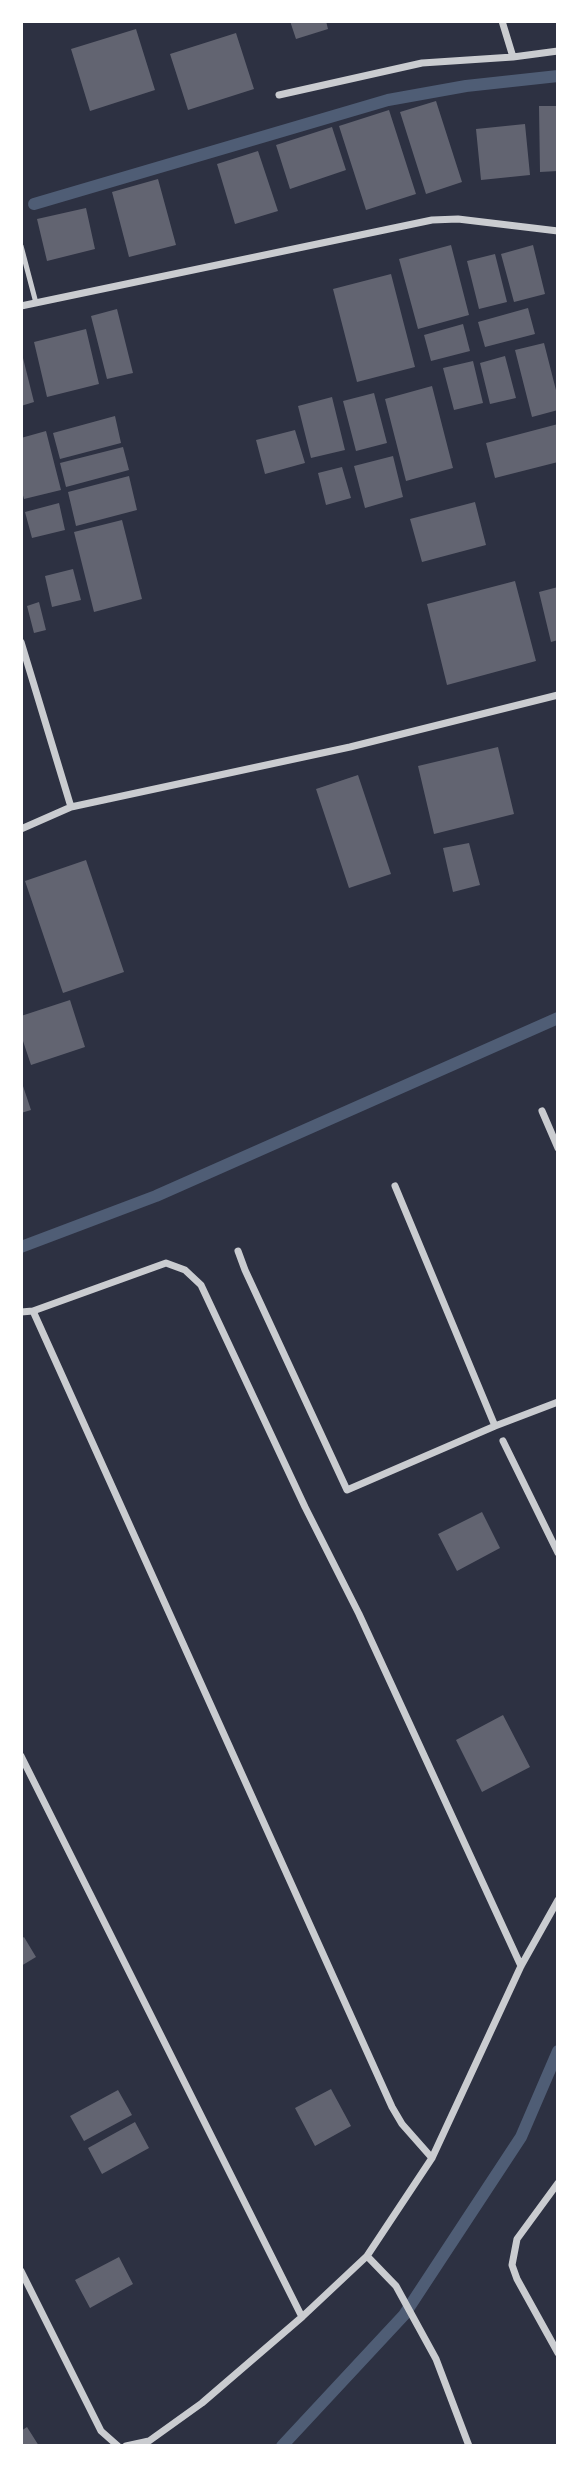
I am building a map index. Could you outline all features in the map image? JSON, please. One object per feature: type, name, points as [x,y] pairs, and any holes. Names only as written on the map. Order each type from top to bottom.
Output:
[{"type":"street","points":[[502,21],[513,57]]},
{"type":"street","points":[[279,95],[422,63],[558,51]]},
{"type":"street","points":[[21,306],[432,220],[458,219],[558,231]]},
{"type":"street","points":[[21,642],[71,807]]},
{"type":"street","points":[[21,829],[71,807],[350,747],[558,695]]},
{"type":"street","points":[[542,1111],[558,1148]]},
{"type":"street","points":[[394,1186],[495,1426]]},
{"type":"street","points":[[238,1251],[255,1294],[346,1490],[558,1402]]},
{"type":"street","points":[[21,1312],[33,1311],[166,1263],[185,1270],[201,1285],[304,1507],[359,1614],[521,1966]]},
{"type":"street","points":[[33,1311],[392,2107],[402,2124],[432,2158]]},
{"type":"street","points":[[503,1441],[558,1553]]},
{"type":"street","points":[[21,1756],[302,2317]]},
{"type":"street","points":[[126,2446],[149,2441],[202,2403],[302,2317],[367,2256],[432,2158],[521,1966],[558,1900]]},
{"type":"street","points":[[558,2183],[517,2239],[512,2265],[517,2280],[558,2353]]},
{"type":"street","points":[[367,2256],[396,2286],[436,2359],[469,2446]]},
{"type":"street","points":[[21,2271],[101,2431],[117,2446]]},
{"type":"lane","points":[[21,246],[36,303]]},
{"type":"building","points":[[290,21],[326,21],[328,29],[296,39]]},
{"type":"building","points":[[136,29],[155,90],[90,111],[71,49]]},
{"type":"building","points":[[236,33],[254,89],[188,110],[170,54]]},
{"type":"building","points":[[436,101],[462,182],[426,194],[400,112]]},
{"type":"building","points":[[539,106],[558,106],[558,171],[540,172]]},
{"type":"building","points":[[389,110],[416,194],[366,210],[339,126]]},
{"type":"building","points":[[525,124],[530,175],[481,180],[476,129]]},
{"type":"building","points":[[332,127],[346,170],[290,189],[276,145]]},
{"type":"building","points":[[258,151],[278,211],[235,224],[217,164]]},
{"type":"building","points":[[158,179],[176,245],[129,257],[112,192]]},
{"type":"building","points":[[86,208],[95,249],[47,261],[37,219]]},
{"type":"building","points":[[451,245],[469,315],[418,329],[399,259]]},
{"type":"building","points":[[533,245],[545,294],[514,302],[501,254]]},
{"type":"building","points":[[495,254],[507,302],[479,309],[467,261]]},
{"type":"building","points":[[391,274],[415,367],[357,382],[333,289]]},
{"type":"building","points":[[528,308],[535,334],[485,347],[478,322]]},
{"type":"building","points":[[117,309],[133,373],[107,379],[91,316]]},
{"type":"building","points":[[463,324],[470,351],[431,361],[424,335]]},
{"type":"building","points":[[86,329],[99,384],[47,397],[34,342]]},
{"type":"building","points":[[544,343],[558,398],[558,410],[532,417],[515,350]]},
{"type":"building","points":[[21,355],[34,402],[21,406]]},
{"type":"building","points":[[505,356],[516,398],[490,404],[480,363]]},
{"type":"building","points":[[473,361],[483,403],[454,410],[443,368]]},
{"type":"building","points":[[432,386],[453,468],[406,481],[385,399]]},
{"type":"building","points":[[374,393],[387,443],[356,451],[343,401]]},
{"type":"building","points":[[332,397],[345,450],[311,458],[298,406]]},
{"type":"building","points":[[115,416],[121,443],[60,459],[53,433]]},
{"type":"building","points":[[558,424],[558,462],[495,478],[486,443]]},
{"type":"building","points":[[295,430],[305,463],[265,474],[256,440]]},
{"type":"building","points":[[46,431],[61,490],[24,499],[21,488],[21,438]]},
{"type":"building","points":[[123,447],[129,470],[66,487],[60,463]]},
{"type":"building","points":[[393,456],[403,497],[365,508],[354,466]]},
{"type":"building","points":[[342,467],[351,498],[326,505],[318,473]]},
{"type":"building","points":[[129,476],[137,510],[76,526],[68,492]]},
{"type":"building","points":[[475,502],[486,545],[422,562],[410,519]]},
{"type":"building","points":[[59,503],[65,530],[32,538],[25,512]]},
{"type":"building","points":[[122,520],[142,599],[94,612],[74,532]]},
{"type":"building","points":[[73,569],[81,600],[52,607],[45,576]]},
{"type":"building","points":[[515,581],[536,661],[447,685],[427,604]]},
{"type":"building","points":[[558,587],[558,640],[551,642],[539,592]]},
{"type":"building","points":[[39,602],[46,630],[34,633],[27,606]]},
{"type":"building","points":[[498,747],[514,814],[434,834],[418,766]]},
{"type":"building","points":[[358,775],[391,874],[349,888],[316,789]]},
{"type":"building","points":[[469,843],[480,885],[453,892],[443,848]]},
{"type":"building","points":[[86,860],[124,972],[63,993],[25,881]]},
{"type":"building","points":[[70,1000],[85,1047],[31,1065],[21,1035],[21,1016]]},
{"type":"building","points":[[21,1080],[31,1110],[21,1113]]},
{"type":"building","points":[[482,1512],[500,1548],[457,1571],[438,1534]]},
{"type":"building","points":[[503,1715],[530,1767],[482,1792],[456,1740]]},
{"type":"building","points":[[24,1937],[36,1957],[21,1966],[21,1939]]},
{"type":"building","points":[[331,2089],[351,2126],[315,2146],[295,2108]]},
{"type":"building","points":[[118,2090],[132,2115],[84,2141],[70,2116]]},
{"type":"building","points":[[135,2122],[149,2148],[102,2174],[88,2148]]},
{"type":"building","points":[[119,2257],[133,2284],[90,2308],[75,2280]]},
{"type":"building","points":[[27,2427],[39,2446],[21,2446],[21,2431]]},
{"type":"waterway","points":[[34,204],[388,100],[466,86],[558,76]]},
{"type":"waterway","points":[[21,1247],[156,1196],[558,1018]]},
{"type":"waterway","points":[[282,2446],[404,2315],[521,2137],[558,2051]]}]
